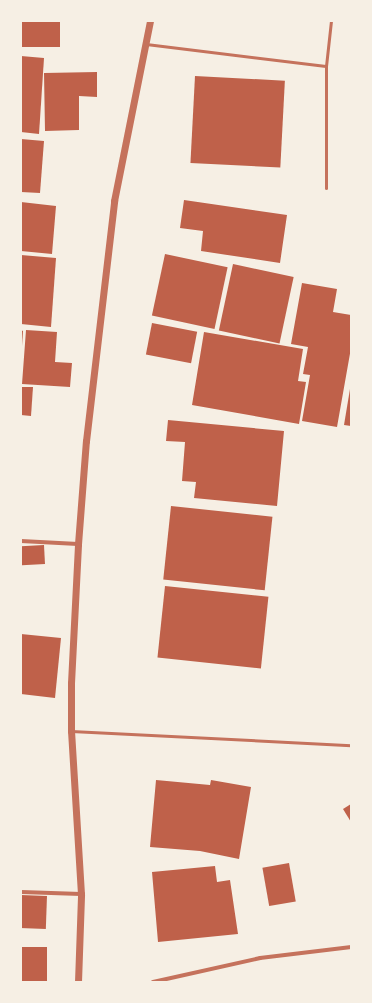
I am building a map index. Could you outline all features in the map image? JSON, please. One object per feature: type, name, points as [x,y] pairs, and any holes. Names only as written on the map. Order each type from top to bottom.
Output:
[{"type":"street","points":[[78,982],[81,894],[71,731],[70,683],[78,544],[86,441],[114,201],[150,21]]},
{"type":"street","points":[[21,541],[78,544]]},
{"type":"street","points":[[21,892],[81,894]]},
{"type":"street","points":[[153,982],[260,958],[351,946]]},
{"type":"lane","points":[[326,188],[326,66],[331,21]]},
{"type":"lane","points":[[146,44],[326,66]]},
{"type":"lane","points":[[71,731],[351,745]]},
{"type":"building","points":[[21,21],[60,21],[60,47],[21,47]]},
{"type":"building","points":[[21,56],[44,58],[39,134],[21,132]]},
{"type":"building","points":[[97,72],[97,97],[79,96],[79,130],[45,131],[44,73]]},
{"type":"building","points":[[195,76],[285,81],[280,168],[190,163]]},
{"type":"building","points":[[21,139],[44,141],[40,193],[21,192]]},
{"type":"building","points":[[184,200],[287,215],[280,263],[201,251],[203,231],[180,228]]},
{"type":"building","points":[[21,202],[56,206],[52,254],[21,251]]},
{"type":"building","points":[[165,254],[228,267],[215,329],[152,316]]},
{"type":"building","points":[[21,255],[56,258],[51,327],[21,324]]},
{"type":"building","points":[[233,264],[294,277],[280,343],[219,331]]},
{"type":"building","points":[[302,283],[337,289],[333,312],[351,315],[351,348],[337,427],[302,421],[310,375],[303,374],[308,347],[291,344]]},
{"type":"building","points":[[152,323],[197,332],[191,363],[146,354]]},
{"type":"building","points":[[21,330],[23,331],[22,346],[21,346]]},
{"type":"building","points":[[26,330],[57,332],[55,362],[72,363],[70,387],[22,384]]},
{"type":"building","points":[[204,332],[303,349],[298,381],[306,382],[299,424],[192,405]]},
{"type":"building","points":[[21,387],[33,387],[31,416],[21,415]]},
{"type":"building","points":[[351,389],[351,426],[344,425]]},
{"type":"building","points":[[168,420],[284,431],[277,506],[194,498],[196,482],[182,481],[185,442],[166,441]]},
{"type":"building","points":[[171,506],[272,517],[265,590],[163,580]]},
{"type":"building","points":[[44,545],[45,564],[22,565],[21,546]]},
{"type":"building","points":[[165,586],[268,597],[261,668],[157,658]]},
{"type":"building","points":[[21,634],[61,638],[55,698],[21,694]]},
{"type":"building","points":[[156,780],[210,785],[211,780],[251,787],[239,859],[200,851],[150,847]]},
{"type":"building","points":[[351,804],[351,822],[343,809]]},
{"type":"building","points":[[289,863],[296,901],[269,906],[262,868]]},
{"type":"building","points":[[215,866],[217,882],[230,880],[238,934],[158,942],[152,872]]},
{"type":"building","points":[[21,895],[47,896],[46,929],[21,928]]},
{"type":"building","points":[[21,947],[47,947],[47,982],[21,982]]}]
